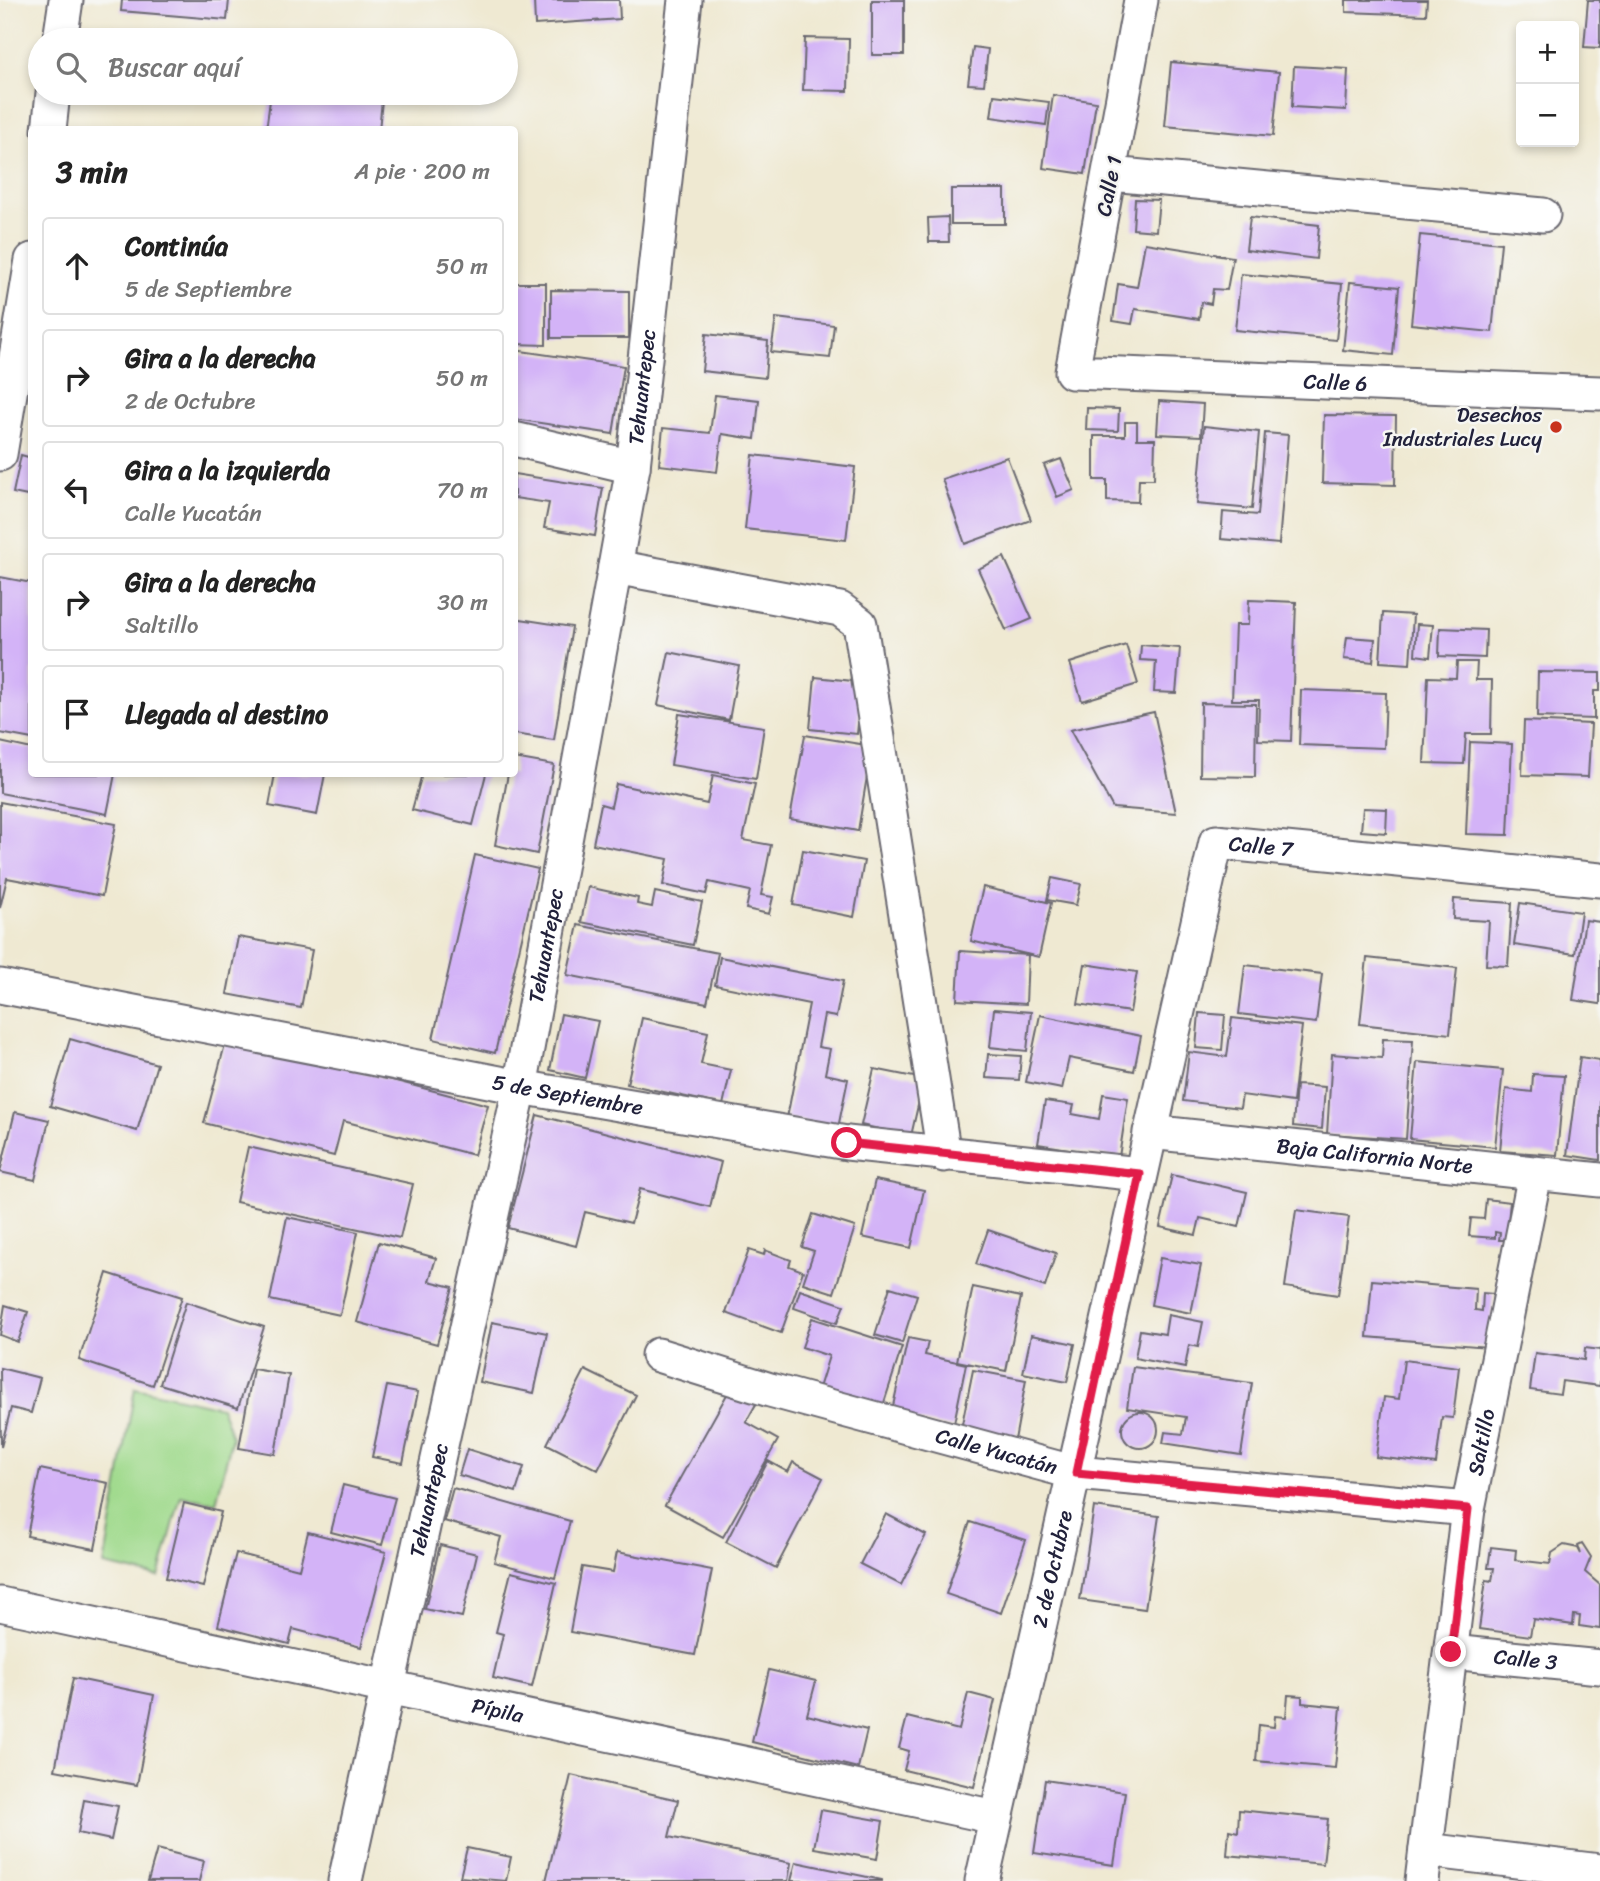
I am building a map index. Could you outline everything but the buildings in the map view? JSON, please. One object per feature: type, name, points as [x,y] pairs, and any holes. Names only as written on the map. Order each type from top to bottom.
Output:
[{"type":"street","points":[[62,28],[66,0]]},
{"type":"street","name":"Tehuantepec","points":[[345,1881],[520,1087],[615,567],[633,467],[685,0]]},
{"type":"street","name":"Calle 1","points":[[1072,372],[1142,0]]},
{"type":"street","points":[[50,126],[52,105]]},
{"type":"street","points":[[1111,174],[1543,215]]},
{"type":"street","points":[[0,454],[18,326],[28,279]]},
{"type":"street","name":"Calle 6","points":[[1072,372],[1600,393]]},
{"type":"street","points":[[518,440],[633,467]]},
{"type":"street","points":[[615,567],[840,609],[860,624],[944,1155]]},
{"type":"street","name":"Calle 7","points":[[1150,1132],[1216,842],[1600,880]]},
{"type":"street","name":"5 de Septiembre","points":[[0,986],[520,1087],[847,1143],[1140,1174]]},
{"type":"street","name":"2 de Octubre","points":[[982,1881],[1076,1473],[1150,1132]]},
{"type":"street","name":"Baja California Norte","points":[[1150,1132],[1600,1180]]},
{"type":"street","name":"Saltillo","points":[[1424,1866],[1468,1509],[1535,1174]]},
{"type":"street","name":"Calle Yucatán","points":[[658,1355],[770,1390],[1076,1473],[1468,1509]]},
{"type":"street","name":"Pípila","points":[[0,1604],[995,1817]]},
{"type":"street","name":"Calle 3","points":[[1451,1652],[1600,1667]]},
{"type":"street","points":[[1424,1866],[1600,1871]]},
{"type":"green space","points":[[135,1388],[221,1407],[232,1437],[216,1503],[181,1496],[159,1577],[104,1565]]},
{"type":"place","name":"Desechos Industriales Lucy","points":[[1556,427]]},
{"type":"route","points":[[847,1143],[1140,1174],[1076,1473],[1468,1509],[1451,1652]]}]
